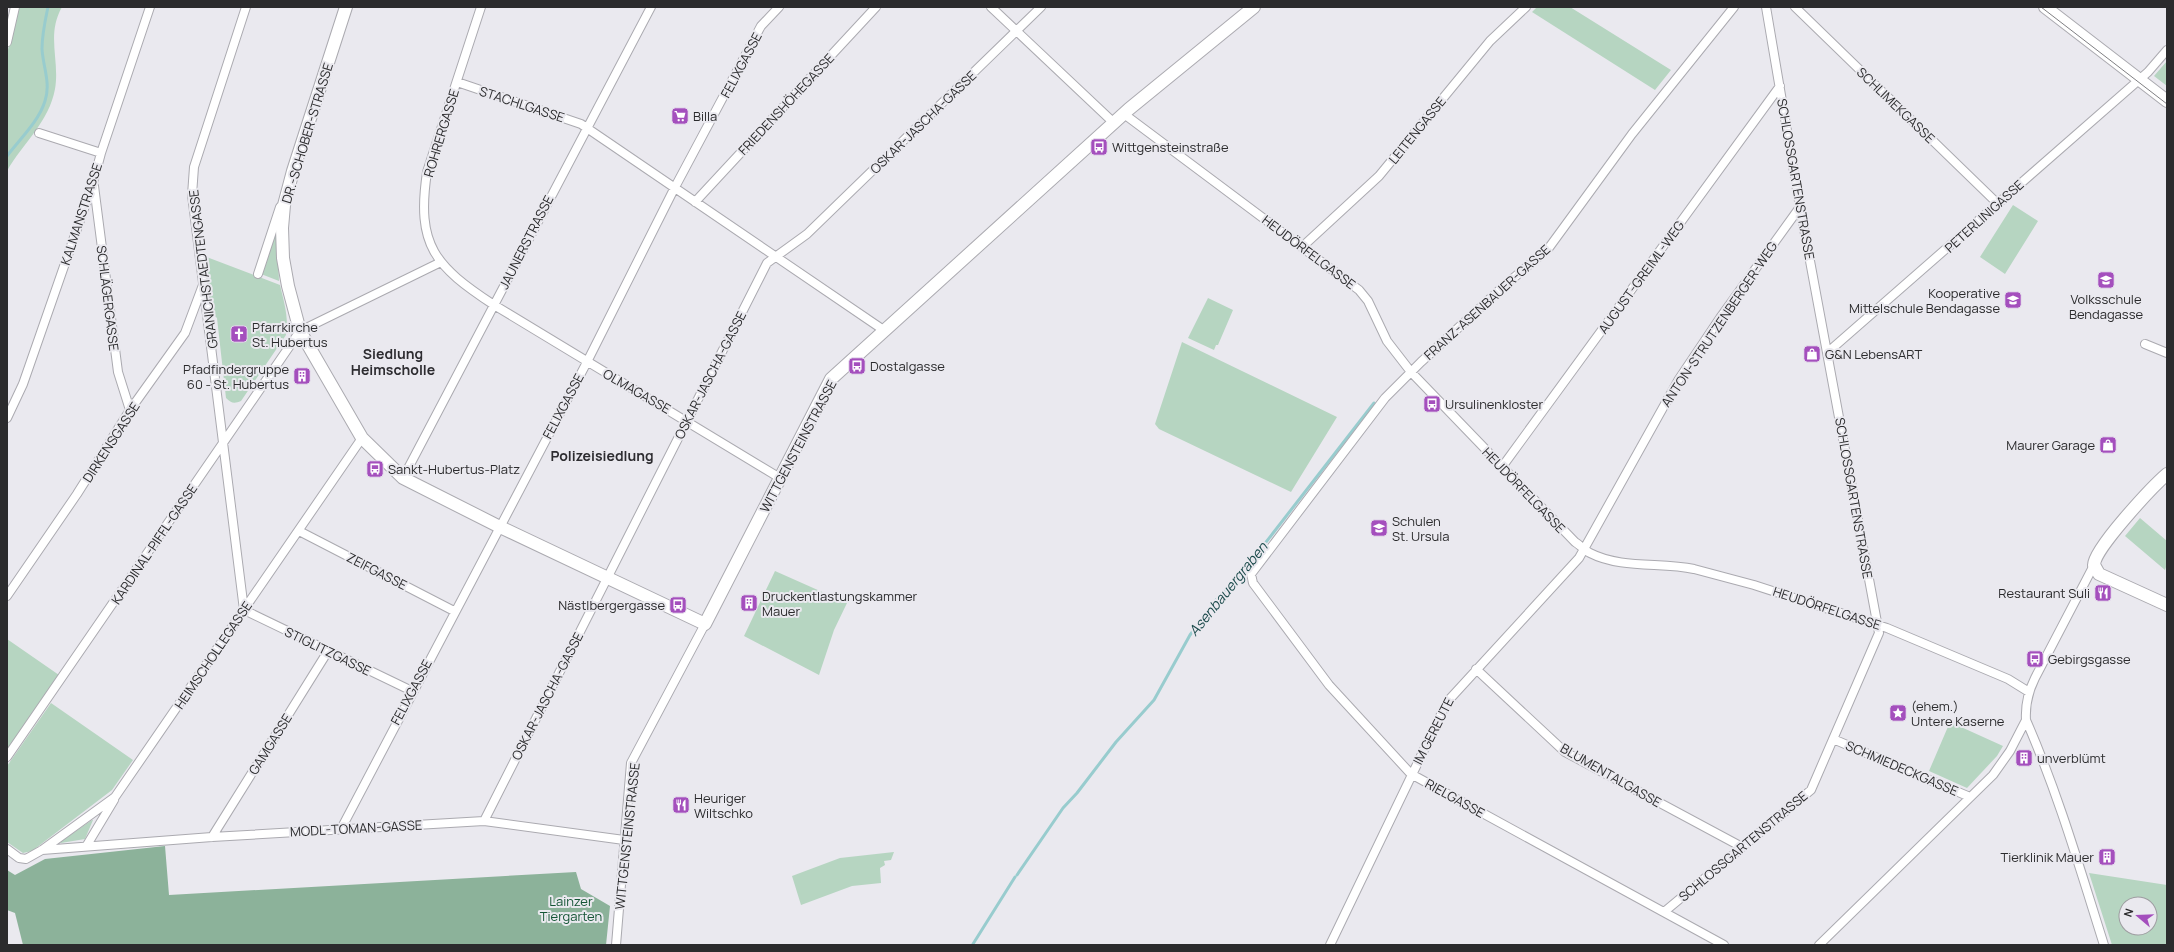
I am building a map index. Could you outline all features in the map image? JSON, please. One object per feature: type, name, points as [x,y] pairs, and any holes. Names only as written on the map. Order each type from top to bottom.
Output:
[{"type":"street","points":[[7,42],[15,7]]},
{"type":"street","name":"KALMANSTRASSE","points":[[7,418],[23,384],[93,183],[100,153],[150,7]]},
{"type":"street","name":"GRANICHSTAEDTENGASSE","points":[[244,610],[192,196],[194,167],[246,7]]},
{"type":"street","name":"DR.-SCHOBER-STRASSE","points":[[300,331],[288,286],[283,258],[282,228],[284,205],[293,170],[346,7]]},
{"type":"street","name":"ROHRERGASSE","points":[[481,7],[427,172],[423,196],[424,221],[430,243],[441,262],[459,282],[494,305]]},
{"type":"street","name":"JAUNERSTRASSE","points":[[403,478],[651,7]]},
{"type":"street","name":"FELIXGASSE","points":[[341,829],[498,526],[586,362],[674,188],[761,26],[779,7]]},
{"type":"street","name":"FRIEDENSHÖHEGASSE","points":[[695,202],[876,7]]},
{"type":"street","points":[[991,7],[1114,123]]},
{"type":"street","name":"OSKAR-JASCHA-GASSE","points":[[484,821],[767,263],[807,234],[1041,7]]},
{"type":"street","name":"WITTGENSTEINSTRASSE","points":[[616,945],[624,840],[632,763],[831,379],[1124,114],[1254,7]]},
{"type":"street","name":"LEITENGASSE","points":[[1302,247],[1379,176],[1490,41],[1526,7]]},
{"type":"street","name":"FRANZ-ASENBAUER-GASSE","points":[[1251,574],[1385,398],[1505,285],[1548,249],[1632,134],[1734,7]]},
{"type":"street","name":"SCHLOSSGARTENSTRASSE","points":[[1664,912],[1811,790],[1879,633],[1828,352],[1800,208],[1766,7]]},
{"type":"street","name":"SCHLIMEKGASSE","points":[[1795,7],[1997,203]]},
{"type":"street","points":[[2044,7],[2167,101]]},
{"type":"street","name":"PETERLINIGASSE","points":[[1828,352],[2148,72],[2167,50]]},
{"type":"street","name":"STACHLGASSE","points":[[457,82],[581,124],[586,128]]},
{"type":"street","name":"AUGUST-GREIML-WEG","points":[[1502,467],[1780,86]]},
{"type":"street","name":"HEUDÖRFELGASSE","points":[[1124,114],[1364,295],[1387,341],[1411,372],[1502,467],[1583,548],[1590,553],[1616,561],[1676,565],[1760,587],[1877,625],[2008,678],[2029,692]]},
{"type":"street","points":[[586,128],[884,331]]},
{"type":"street","points":[[39,133],[100,153]]},
{"type":"street","points":[[258,274],[293,170]]},
{"type":"street","name":"SCHLÄGERGASSE","points":[[93,183],[118,372],[130,410]]},
{"type":"street","name":"ANTON-STRUTZENBERGER-WEG","points":[[1583,548],[1678,379],[1720,318],[1800,208]]},
{"type":"street","points":[[441,262],[300,331],[362,438],[403,478],[498,526],[705,624]]},
{"type":"street","name":"DIRKENSGASSE","points":[[7,596],[78,494],[130,410],[185,333],[204,283]]},
{"type":"street","name":"OLMAGASSE","points":[[494,305],[780,478]]},
{"type":"street","name":"KARDINAL-PIFFL-GASSE","points":[[7,757],[300,331]]},
{"type":"street","points":[[2145,344],[2167,353]]},
{"type":"street","name":"HEIMSCHOLLEGASSE","points":[[42,850],[116,797],[362,438]]},
{"type":"street","points":[[1819,945],[2003,763],[2026,720],[2029,692],[2094,565],[2096,555],[2111,536],[2167,474]]},
{"type":"street","name":"ZEIFGASSE","points":[[299,531],[454,611]]},
{"type":"street","name":"IM GEREUTE","points":[[1330,945],[1446,702],[1476,668],[1558,582],[1579,558],[1583,548]]},
{"type":"street","points":[[2094,565],[2099,574],[2167,605]]},
{"type":"street","name":"RIELGASSE","points":[[1251,574],[1253,583],[1329,685],[1411,774],[1724,945]]},
{"type":"street","name":"STIGLITZGASSE","points":[[244,610],[412,691]]},
{"type":"street","name":"GAMGASSE","points":[[212,837],[328,651]]},
{"type":"street","name":"BLUMENTALGASSE","points":[[1476,668],[1565,752],[1742,848]]},
{"type":"street","points":[[2026,720],[2056,794],[2104,945]]},
{"type":"street","name":"SCHMIEDECKGASSE","points":[[1833,738],[1970,797]]},
{"type":"street","points":[[87,845],[116,797]]},
{"type":"street","name":"MODL-TOMAN-GASSE","points":[[42,850],[87,845],[484,821],[624,840]]},
{"type":"street","points":[[7,849],[19,858],[26,859],[42,850]]},
{"type":"green space","points":[[18,7],[62,7],[57,17],[55,28],[54,48],[56,78],[52,101],[35,132],[7,171],[7,54]]},
{"type":"green space","points":[[1537,7],[1570,7],[1671,70],[1655,90],[1532,12]]},
{"type":"green space","points":[[2167,61],[2167,86],[2154,76]]},
{"type":"green space","points":[[2013,205],[2038,221],[2005,274],[1980,257]]},
{"type":"green space","points":[[277,233],[279,281],[261,274]]},
{"type":"green space","points":[[204,256],[280,285],[284,304],[287,322],[286,335],[241,401],[234,403],[226,398],[217,318],[212,313]]},
{"type":"green space","points":[[1208,298],[1233,310],[1218,345],[1216,345],[1214,350],[1188,338]]},
{"type":"green space","points":[[1182,342],[1337,417],[1291,492],[1159,429],[1155,424]]},
{"type":"green space","points":[[2140,518],[2167,541],[2167,564],[2165,570],[2125,536]]},
{"type":"green space","points":[[775,571],[847,603],[834,630],[819,675],[744,636]]},
{"type":"green space","points":[[7,639],[59,675],[7,750]]},
{"type":"green space","points":[[51,703],[133,760],[112,790],[32,851],[23,853],[7,842],[7,766]]},
{"type":"green space","points":[[1950,722],[2003,746],[1997,756],[1967,788],[1929,771]]},
{"type":"green space","points":[[92,820],[85,839],[60,842]]},
{"type":"green space","name":"Lainzer Tiergarten","points":[[165,846],[169,895],[576,872],[581,889],[610,906],[606,945],[23,945],[15,913],[7,910],[7,870],[15,875],[45,859]]},
{"type":"green space","points":[[894,852],[891,860],[884,861],[885,865],[880,868],[881,883],[852,886],[801,905],[792,876],[840,858]]},
{"type":"green space","points":[[2089,873],[2167,885],[2167,945],[2112,945]]},
{"type":"waterway","points":[[7,156],[34,123],[47,94],[47,81],[42,43],[48,7]]},
{"type":"waterway","name":"Asenbauergraben","points":[[1017,875],[1063,808],[1077,793],[1116,742],[1154,700],[1190,635],[1217,599],[1242,573],[1374,403]]},
{"type":"waterway","name":"Asenbauergraben","points":[[973,944],[1015,877]]},
{"type":"tram line","points":[[2041,7],[2167,104]]},
{"type":"place","name":"Billa","points":[[680,116]]},
{"type":"place","name":"Wittgensteinstraße","points":[[1099,147]]},
{"type":"place","name":"Volksschule Bendagasse","points":[[2106,280]]},
{"type":"place","name":"Kooperative Mittelschule Bendagasse","points":[[2013,300]]},
{"type":"place","name":"Pfarrkirche St. Hubertus","points":[[239,334]]},
{"type":"place","name":"G&N LebensART","points":[[1812,354]]},
{"type":"place","name":"Dostalgasse","points":[[857,366]]},
{"type":"place","name":"Pfadfindergruppe 60 - St. Hubertus","points":[[302,376]]},
{"type":"place","name":"Ursulinenkloster","points":[[1432,404]]},
{"type":"place","name":"Maurer Garage","points":[[2108,445]]},
{"type":"place","name":"Sankt-Hubertus-Platz","points":[[375,469]]},
{"type":"place","name":"Schulen St. Ursula","points":[[1379,528]]},
{"type":"place","name":"Restaurant Suli","points":[[2103,593]]},
{"type":"place","name":"Druckentlastungskammer Mauer","points":[[749,603]]},
{"type":"place","name":"Nästlbergergasse","points":[[678,605]]},
{"type":"place","name":"Gebirgsgasse","points":[[2035,659]]},
{"type":"place","name":"(ehem.) Untere Kaserne","points":[[1898,713]]},
{"type":"place","name":"unverblümt","points":[[2024,758]]},
{"type":"place","name":"Heuriger Wiltschko","points":[[681,805]]},
{"type":"place","name":"Tierklinik Mauer","points":[[2107,857]]},
{"type":"district","name":"Siedlung Heimscholle","points":[[393,362]]},
{"type":"district","name":"Polizeisiedlung","points":[[602,456]]}]
